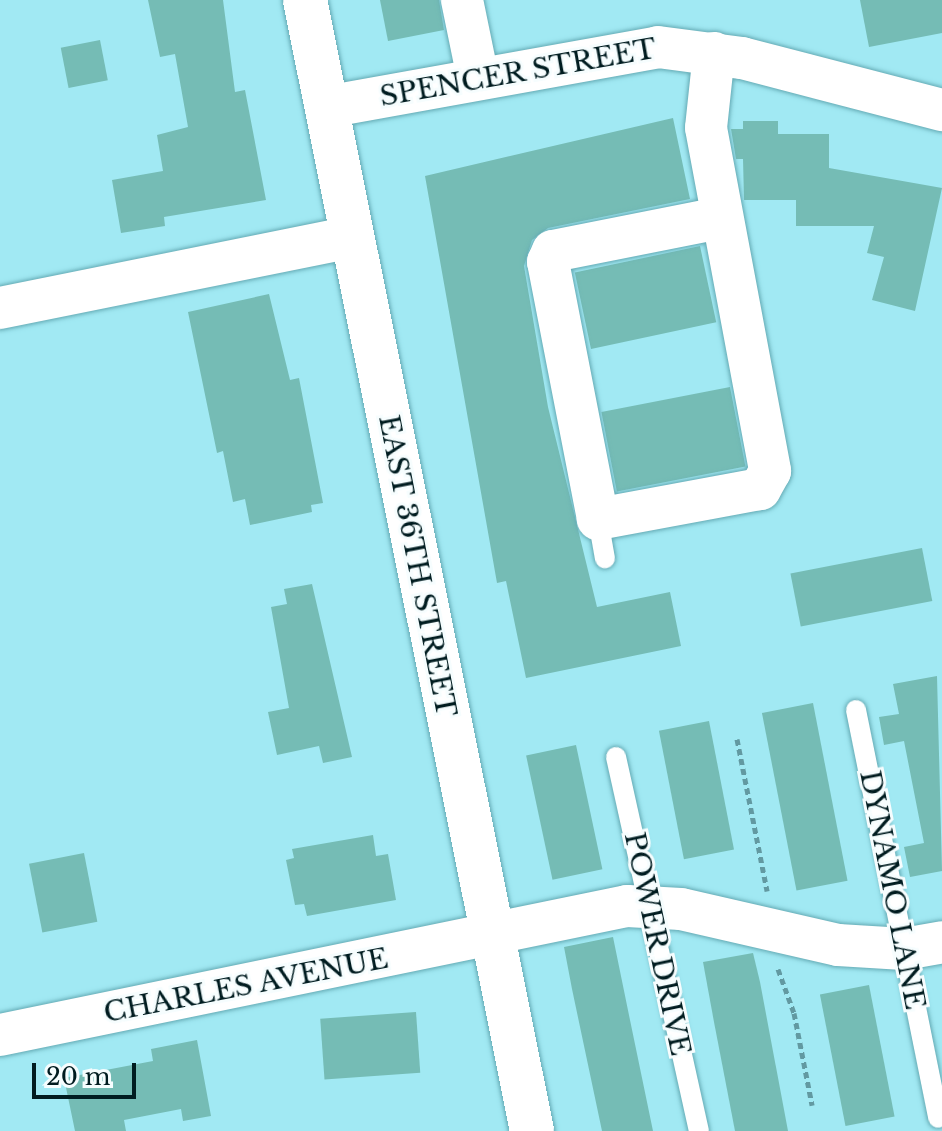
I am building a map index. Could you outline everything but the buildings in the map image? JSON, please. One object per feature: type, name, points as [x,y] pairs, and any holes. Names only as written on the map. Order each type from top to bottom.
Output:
[{"type":"street","name":"EAST 36TH STREET","points":[[305,0],[532,1131]]},
{"type":"street","points":[[462,0],[478,78]]},
{"type":"street","name":"SPENCER STREET","points":[[326,107],[658,47],[714,53],[942,110]]},
{"type":"street","points":[[714,53],[706,128],[720,218],[770,471],[760,489],[601,539],[548,262],[553,251],[720,218]]},
{"type":"street","points":[[0,308],[353,237]]},
{"type":"street","points":[[649,907],[838,945],[923,946]]},
{"type":"street","name":"CHARLES AVENUE","points":[[0,1035],[649,907]]},
{"type":"lane","name":"DYNAMO LANE","points":[[856,710],[923,946],[938,1118]]},
{"type":"lane","name":"POWER DRIVE","points":[[616,757],[699,1131]]},
{"type":"path","points":[[737,739],[769,897]]},
{"type":"path","points":[[778,952],[812,1105]]}]
